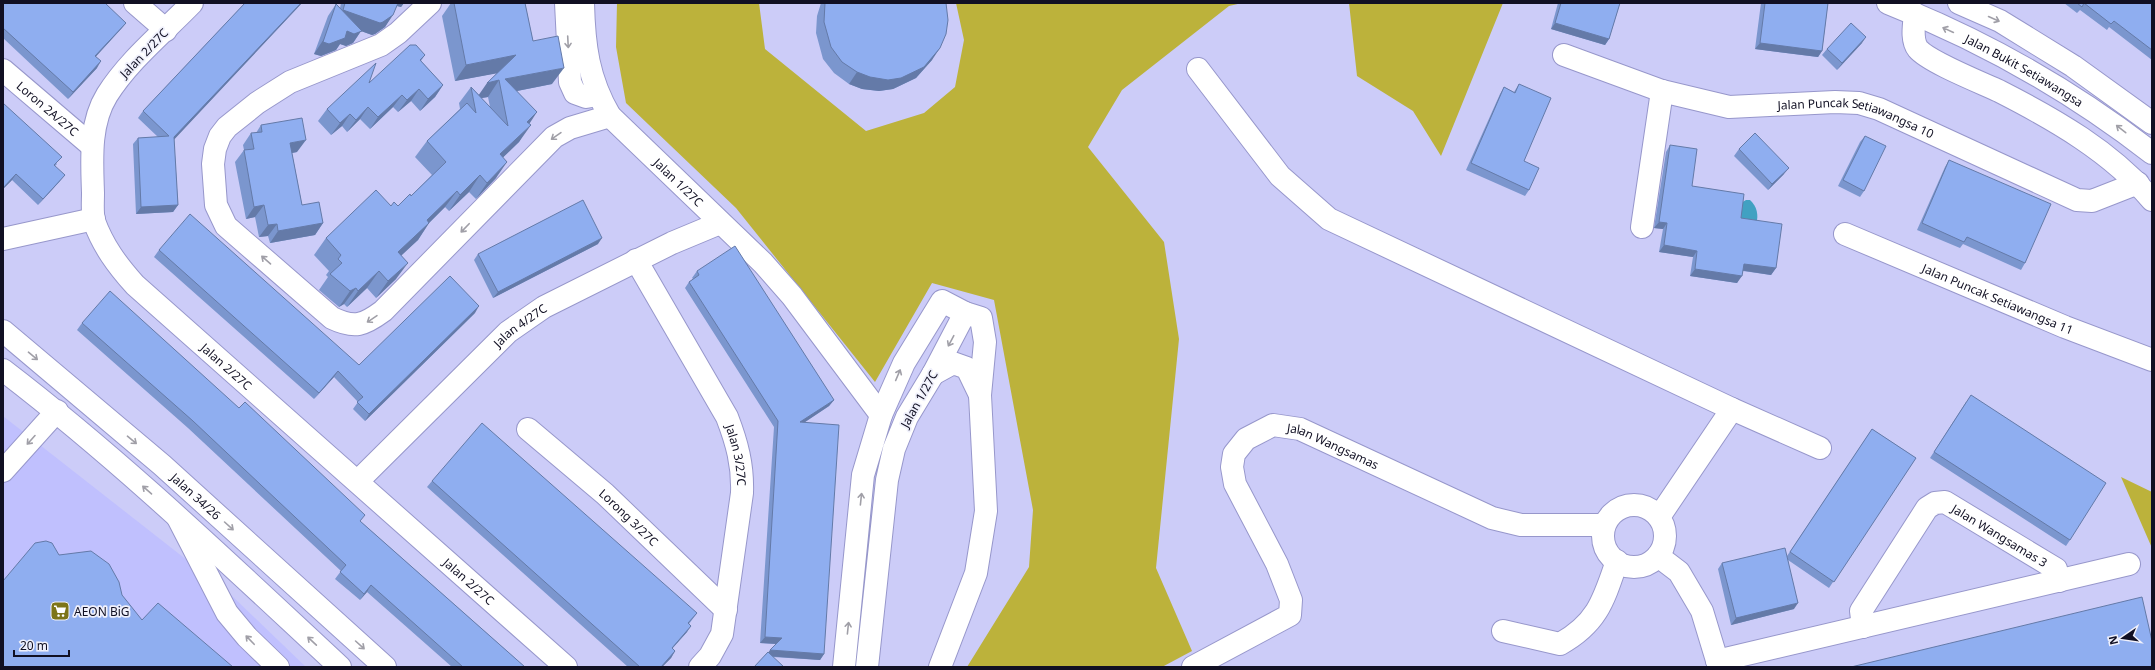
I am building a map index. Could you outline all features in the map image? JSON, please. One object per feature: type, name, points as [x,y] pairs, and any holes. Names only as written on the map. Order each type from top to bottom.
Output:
[{"type":"street","points":[[135,3],[166,30]]},
{"type":"street","name":"Jalan 2/27C","points":[[192,3],[122,74],[106,97],[98,116],[92,146],[94,219],[105,246],[116,264],[134,285],[358,481],[566,667]]},
{"type":"street","points":[[430,3],[398,33],[381,45],[290,82],[257,103],[227,128],[220,136],[215,149],[213,164],[216,205],[226,226],[332,318],[344,323],[355,325],[365,323],[384,311],[554,137],[570,128],[610,116]]},
{"type":"street","points":[[566,3],[570,82],[575,93],[586,97],[598,95]]},
{"type":"street","name":"Jalan 1/27C","points":[[583,3],[584,35],[587,57],[598,95],[610,116],[763,263],[787,291],[881,415]]},
{"type":"street","name":"Jalan Bukit Setiawangsa","points":[[1888,3],[1915,14],[1997,53],[2113,123],[2152,153]]},
{"type":"street","points":[[1959,3],[2000,21],[2073,66],[2152,123]]},
{"type":"street","points":[[1915,14],[1914,38],[1918,49],[1932,59],[2000,92],[2071,131],[2138,183],[2152,200]]},
{"type":"street","name":"Jalan Puncak Setiawangsa 10","points":[[1564,55],[1662,91],[1729,106],[1835,102],[1859,103],[1880,109],[2077,200],[2092,201],[2138,183]]},
{"type":"street","points":[[1198,69],[1280,176],[1329,219],[1732,409],[1820,448]]},
{"type":"street","name":"Loron 2A/27C","points":[[3,70],[92,146]]},
{"type":"street","points":[[1642,227],[1662,91]]},
{"type":"street","points":[[3,239],[94,219]]},
{"type":"street","name":"Jalan 4/27C","points":[[358,481],[508,332],[544,307],[636,260],[720,223]]},
{"type":"street","name":"Jalan Puncak Setiawangsa 11","points":[[1845,234],[2065,327],[2152,360]]},
{"type":"street","name":"Jalan 3/27C","points":[[636,260],[727,417],[738,444],[742,469],[742,493],[722,634],[710,656],[700,667]]},
{"type":"street","name":"Jalan 1/27C","points":[[844,667],[863,475],[881,415],[904,363],[942,301],[965,313],[933,374],[907,417],[894,449],[887,480],[867,667]]},
{"type":"street","points":[[940,667],[976,573],[986,511],[980,395],[985,342],[980,318],[965,313]]},
{"type":"street","name":"Jalan 34/26","points":[[3,331],[162,465],[385,667]]},
{"type":"street","points":[[933,374],[953,363],[967,368],[980,395]]},
{"type":"street","points":[[3,370],[57,411],[176,516],[340,667]]},
{"type":"street","points":[[1659,517],[1732,409]]},
{"type":"street","points":[[3,471],[57,411]]},
{"type":"street","name":"Jalan Wangsamas","points":[[1193,667],[1290,615],[1292,600],[1277,564],[1235,484],[1232,467],[1234,454],[1246,439],[1273,425],[1300,429],[1492,518],[1521,525],[1604,525]]},
{"type":"street","name":"Lorong 3/27C","points":[[528,429],[605,494],[726,610]]},
{"type":"street","name":"Jalan Wangsamas 3","points":[[1863,627],[1861,611],[1927,508],[1935,503],[1945,502],[2056,569],[2059,581]]},
{"type":"street","points":[[1635,504],[1651,510],[1659,517],[1666,535],[1658,556],[1644,566],[1633,567],[1622,564],[1610,554],[1604,540],[1604,525],[1614,512],[1624,506],[1635,504]]},
{"type":"street","points":[[176,516],[227,613],[247,637],[278,667]]},
{"type":"street","points":[[1658,556],[1679,572],[1702,611],[1718,664]]},
{"type":"street","points":[[1503,631],[1560,644],[1579,634],[1591,620],[1601,604],[1617,561]]},
{"type":"street","name":"Jalan Wangsamas 3","points":[[1718,664],[1863,627],[2129,564]]},
{"type":"shaded area","points":[[617,3],[759,3],[765,49],[866,131],[924,113],[955,87],[964,40],[956,3],[1242,3],[1229,6],[1122,90],[1088,147],[1164,242],[1179,339],[1156,568],[1192,651],[1162,667],[967,667],[1029,567],[1033,510],[994,300],[932,283],[875,382],[736,208],[626,103],[616,47]]},
{"type":"shaded area","points":[[1349,3],[1503,3],[1441,156],[1413,111],[1357,76]]},
{"type":"shaded area","points":[[1746,200],[1750,200],[1756,208],[1756,224],[1741,223],[1739,215],[1741,203]]},
{"type":"shaded area","points":[[3,416],[229,593],[306,667],[3,667]]},
{"type":"shaded area","points":[[2121,477],[2152,492],[2152,548]]},
{"type":"building","points":[[3,3],[105,3],[126,23],[95,56],[101,61],[73,92],[3,28]]},
{"type":"building","points":[[245,3],[301,3],[174,137],[178,205],[141,207],[138,138],[169,136],[143,111]]},
{"type":"building","points":[[345,3],[398,3],[393,15],[380,23],[343,10]]},
{"type":"building","points":[[454,3],[525,3],[533,41],[558,36],[564,68],[505,79],[537,112],[527,122],[531,125],[500,154],[507,162],[487,183],[480,175],[460,195],[457,191],[427,220],[429,223],[398,252],[408,263],[388,281],[379,271],[358,291],[356,288],[350,291],[330,274],[342,263],[338,259],[341,255],[326,238],[376,190],[391,206],[394,202],[398,206],[410,194],[411,196],[446,162],[427,141],[467,103],[476,113],[471,87],[508,126],[499,80],[487,83],[516,55],[466,65]]},
{"type":"building","points":[[825,3],[946,3],[948,20],[946,34],[940,48],[924,67],[901,78],[888,80],[870,77],[857,72],[842,62],[831,47],[824,22]]},
{"type":"building","points":[[1561,3],[1620,3],[1609,39],[1555,23]]},
{"type":"building","points":[[1765,3],[1828,3],[1822,51],[1760,43]]},
{"type":"building","points":[[2077,3],[2084,3],[2082,7]]},
{"type":"building","points":[[2084,3],[2152,3],[2152,50],[2114,21],[2111,24]]},
{"type":"building","points":[[336,4],[362,31],[354,34],[347,31],[345,38],[329,44],[323,42]]},
{"type":"building","points":[[1851,23],[1866,37],[1842,63],[1827,49]]},
{"type":"building","points":[[410,45],[416,45],[425,55],[420,60],[443,85],[428,99],[419,89],[407,100],[402,95],[378,117],[368,107],[356,120],[350,114],[340,123],[327,109],[376,63],[369,83]]},
{"type":"building","points":[[1519,84],[1551,98],[1524,161],[1539,168],[1529,190],[1471,163],[1504,87],[1515,93]]},
{"type":"building","points":[[3,103],[62,157],[54,165],[65,175],[43,199],[16,174],[3,188]]},
{"type":"building","points":[[302,118],[306,140],[290,143],[302,205],[319,202],[323,223],[278,231],[277,224],[268,225],[264,205],[254,207],[244,150],[254,149],[251,133],[262,132],[261,125]]},
{"type":"building","points":[[1755,133],[1789,168],[1772,184],[1739,149]]},
{"type":"building","points":[[1865,136],[1886,146],[1864,191],[1843,180]]},
{"type":"building","points":[[1670,145],[1697,149],[1692,186],[1744,194],[1741,218],[1782,224],[1776,268],[1744,264],[1742,276],[1695,269],[1697,251],[1664,245],[1667,223],[1659,222]]},
{"type":"building","points":[[1949,160],[2051,204],[2025,263],[1967,237],[1964,242],[1922,223]]},
{"type":"building","points":[[583,200],[602,238],[498,292],[478,254]]},
{"type":"building","points":[[190,214],[359,365],[450,276],[479,306],[369,414],[357,402],[363,397],[338,371],[319,393],[159,250]]},
{"type":"building","points":[[735,246],[834,400],[800,422],[839,425],[824,654],[770,650],[782,638],[765,637],[778,421],[689,282],[699,275],[697,271]]},
{"type":"building","points":[[110,291],[239,408],[245,402],[365,515],[360,521],[525,667],[463,667],[371,585],[364,594],[340,572],[346,565],[193,421],[82,323]]},
{"type":"building","points":[[1971,395],[2106,483],[2070,540],[1934,452]]},
{"type":"building","points":[[482,423],[697,613],[688,623],[691,626],[672,648],[675,651],[661,667],[640,667],[432,481]]},
{"type":"building","points":[[1872,429],[1916,458],[1834,582],[1790,552]]},
{"type":"building","name":"AEON BiG","points":[[46,541],[52,543],[59,555],[91,551],[109,564],[119,582],[122,595],[142,620],[158,603],[233,667],[3,667],[3,581],[35,543]]},
{"type":"building","points":[[1785,548],[1798,603],[1736,618],[1722,563]]},
{"type":"building","points":[[2142,597],[2152,641],[2152,667],[1851,667]]},
{"type":"building","points":[[768,652],[784,667],[754,667]]},
{"type":"place","name":"AEON BiG","points":[[60,611]]}]
